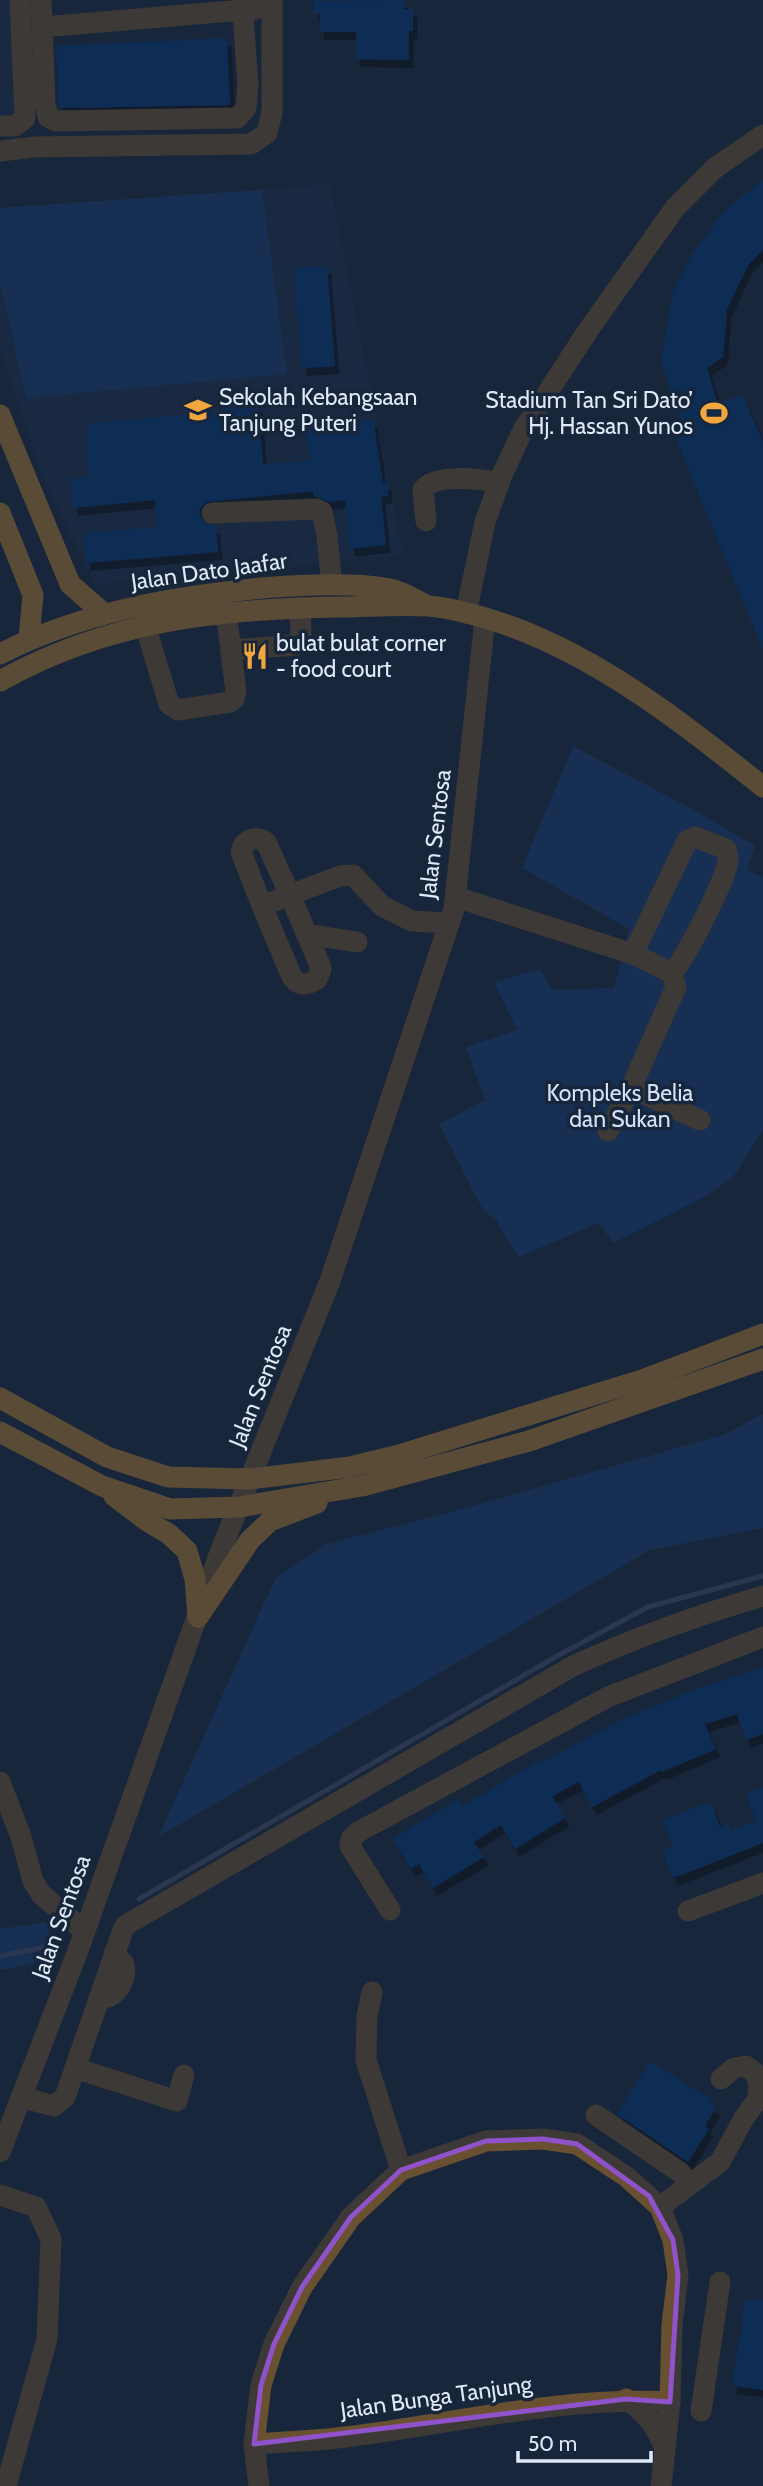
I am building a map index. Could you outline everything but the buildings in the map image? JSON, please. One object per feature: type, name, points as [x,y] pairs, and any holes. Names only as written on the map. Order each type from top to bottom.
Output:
[{"type":"main road","points":[[0,415],[70,584],[103,613]]},
{"type":"main road","points":[[0,513],[33,595],[29,639]]},
{"type":"main road","name":"Jalan Dato Jaafar","points":[[0,654],[29,639],[103,613],[190,596],[300,585],[392,589],[429,606],[475,616],[537,637],[577,657],[689,730],[763,788]]},
{"type":"main road","name":"Jalan Dato Jaafar","points":[[0,681],[74,648],[145,625],[226,611],[300,607],[429,606]]},
{"type":"main road","points":[[0,1398],[107,1457],[168,1477],[250,1479],[350,1467],[399,1455],[642,1380],[763,1334]]},
{"type":"main road","points":[[0,1432],[102,1486],[170,1509],[239,1507],[362,1486],[529,1441],[763,1359]]},
{"type":"main road","points":[[102,1486],[187,1551],[195,1579],[198,1617]]},
{"type":"main road","points":[[198,1617],[250,1540],[270,1521],[362,1486]]},
{"type":"street","points":[[10,125],[25,118],[20,0]]},
{"type":"street","points":[[41,0],[45,103],[48,117],[56,121],[237,118],[246,108],[247,97],[243,5]]},
{"type":"street","points":[[0,151],[36,147],[251,144],[267,133],[272,112],[272,4],[43,27]]},
{"type":"street","name":"Jalan Sentosa","points":[[0,2152],[239,1507],[330,1281],[456,897],[475,616],[485,522],[499,483],[523,430],[589,329],[675,208],[715,168],[763,135]]},
{"type":"street","points":[[426,521],[423,490],[431,483],[471,478],[499,483]]},
{"type":"street","points":[[212,513],[316,509],[321,512],[327,535],[332,585]]},
{"type":"street","points":[[232,650],[296,645],[301,635],[300,607]]},
{"type":"street","points":[[145,625],[169,704],[178,710],[230,702],[236,692],[226,611]]},
{"type":"street","points":[[634,954],[687,841],[695,836],[726,849],[729,862],[706,916],[680,965],[672,973]]},
{"type":"street","points":[[257,838],[266,842],[290,895],[321,970],[317,979],[304,985],[292,977],[262,906],[241,852],[245,843],[257,838]]},
{"type":"street","points":[[262,906],[340,876],[353,875],[382,906],[412,921],[448,923]]},
{"type":"street","points":[[456,897],[634,954],[672,973],[677,987],[631,1088],[608,1131]]},
{"type":"street","points":[[306,934],[357,942]]},
{"type":"street","points":[[631,1088],[700,1120]]},
{"type":"street","points":[[20,2097],[54,2106],[65,2097],[123,1930],[131,1922],[573,1665],[607,1650],[763,1595]]},
{"type":"street","points":[[390,1910],[350,1846],[351,1839],[358,1832],[608,1697],[763,1637]]},
{"type":"street","points":[[0,1782],[21,1837],[33,1881],[41,1894],[84,1931]]},
{"type":"street","points":[[688,1911],[763,1883]]},
{"type":"street","points":[[372,1992],[367,2016],[366,2060],[401,2169]]},
{"type":"street","points":[[660,2207],[720,2162],[744,2118],[758,2099],[759,2083],[754,2072],[746,2066],[734,2068],[721,2078]]},
{"type":"street","points":[[75,2068],[177,2101],[184,2075]]},
{"type":"street","points":[[596,2115],[681,2173]]},
{"type":"street","points":[[259,2486],[254,2444],[264,2375],[274,2344],[302,2287],[351,2217],[401,2169],[486,2141],[543,2138],[577,2144],[627,2176],[660,2207],[673,2240],[678,2275],[672,2325],[670,2402],[661,2486]]},
{"type":"street","points":[[0,2195],[36,2207],[51,2239],[47,2339],[6,2486]]},
{"type":"street","points":[[701,2411],[720,2281]]},
{"type":"street","points":[[626,2399],[644,2411],[664,2446]]},
{"type":"street","name":"Jalan Bunga Tanjung","points":[[254,2444],[343,2438],[474,2417],[626,2399],[670,2402]]},
{"type":"highlighted area","points":[[543,2139],[577,2144],[649,2196],[673,2240],[678,2275],[670,2402],[626,2399],[254,2444],[261,2385],[274,2344],[302,2287],[351,2217],[401,2170],[486,2141]]},
{"type":"shaded area","points":[[0,0],[25,0],[31,130],[0,132]]},
{"type":"shaded area","name":"Sekolah Kebangsaan Tanjung Puteri","points":[[330,184],[403,554],[162,581],[95,583],[41,475],[0,346],[0,208]]},
{"type":"green space","points":[[262,190],[287,374],[26,398],[0,281],[0,208]]},
{"type":"green space","name":"Kompleks Belia dan Sukan","points":[[573,746],[694,810],[755,846],[747,870],[763,877],[763,1130],[733,1177],[708,1195],[613,1243],[599,1223],[518,1257],[496,1220],[483,1210],[439,1124],[485,1100],[466,1047],[517,1030],[494,982],[540,969],[553,990],[614,988],[629,929],[522,868]]},
{"type":"green space","points":[[763,1414],[763,1528],[650,1550],[158,1837],[275,1579],[326,1544],[444,1514],[723,1435]]},
{"type":"green space","points":[[48,1922],[52,1960],[0,1970],[0,1929]]},
{"type":"waterway","points":[[139,1899],[557,1656],[648,1607],[763,1576]]},
{"type":"waterway","points":[[0,1956],[46,1947]]},
{"type":"place","name":"Sekolah Kebangsaan Tanjung Puteri","points":[[198,410]]},
{"type":"place","name":"Stadium Tan Sri Dato’ Hj. Hassan Yunos","points":[[714,413]]},
{"type":"place","name":"bulat bulat corner - food court","points":[[255,656]]}]
